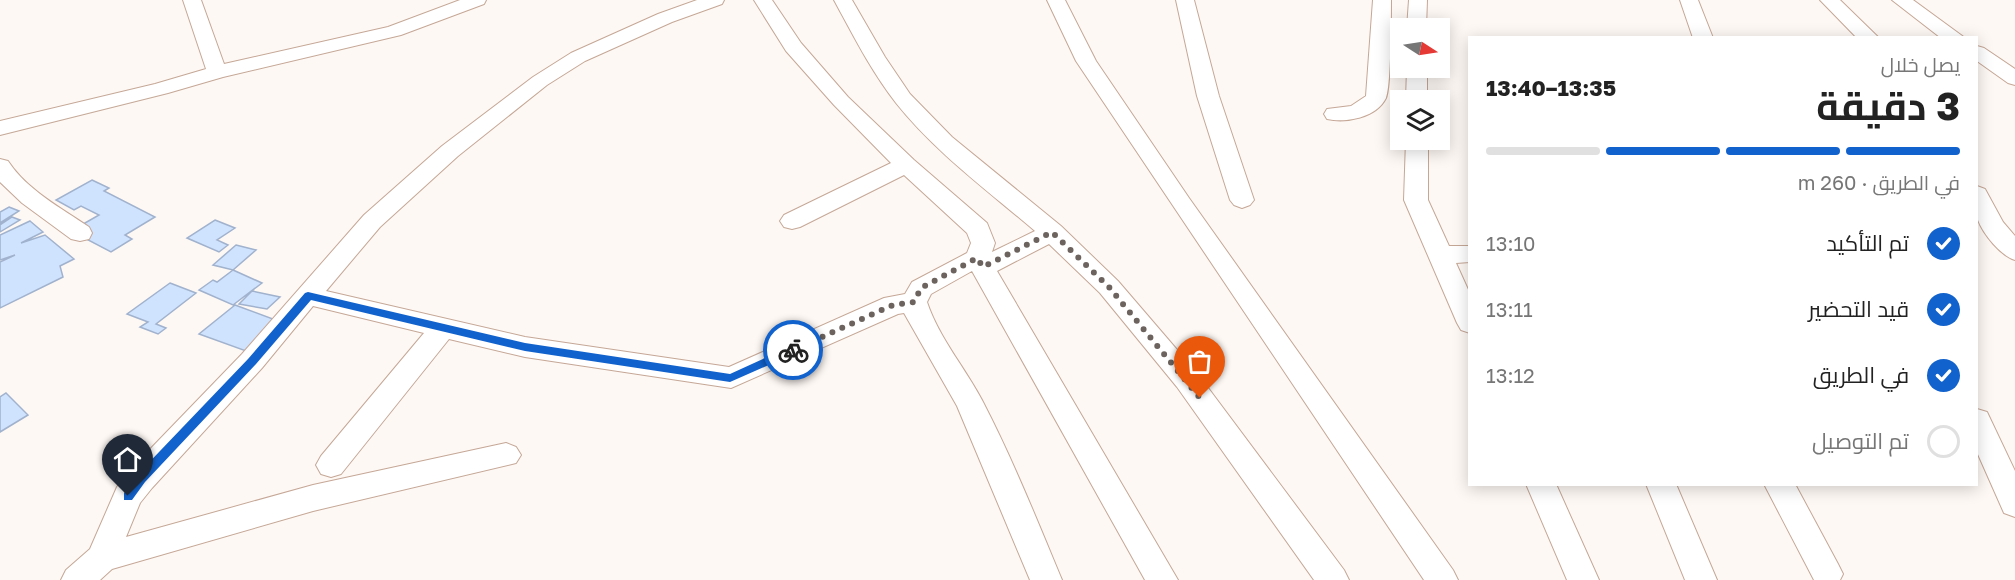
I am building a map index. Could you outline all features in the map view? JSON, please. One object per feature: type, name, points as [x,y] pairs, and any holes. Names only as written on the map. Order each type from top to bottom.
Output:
[{"type":"street","points":[[192,0],[217,72]]},
{"type":"street","points":[[0,128],[160,89],[217,72],[394,31],[477,0]]},
{"type":"street","points":[[102,558],[128,496],[141,479],[252,361],[372,221],[450,150],[540,81],[578,57],[665,18],[715,0]]},
{"type":"street","points":[[763,0],[793,47],[841,101],[906,165],[978,230],[983,243],[980,262],[1118,507],[1162,580]]},
{"type":"street","points":[[843,0],[875,58],[903,98],[944,142],[1052,232],[1109,287],[1186,380],[1334,580]]},
{"type":"street","points":[[1056,0],[1086,61],[1181,203],[1442,580]]},
{"type":"street","points":[[1185,0],[1208,96],[1242,200]]},
{"type":"street","points":[[1335,114],[1352,114],[1368,108],[1376,97],[1382,0]]},
{"type":"street","points":[[1417,18],[1418,0]]},
{"type":"street","points":[[1689,0],[1702,36]]},
{"type":"street","points":[[1829,0],[1867,36]]},
{"type":"street","points":[[1901,0],[1952,36]]},
{"type":"street","points":[[1978,53],[2015,79]]},
{"type":"street","points":[[1417,150],[1416,200],[1468,318]]},
{"type":"street","points":[[792,222],[906,165]]},
{"type":"street","points":[[0,166],[1,170],[30,198],[80,233]]},
{"type":"street","points":[[1979,205],[2015,252]]},
{"type":"street","points":[[1046,580],[1003,475],[958,382],[918,316],[914,302],[921,288],[1052,232]]},
{"type":"street","points":[[1440,255],[1468,254]]},
{"type":"street","points":[[308,296],[525,347],[730,378],[893,305],[914,302]]},
{"type":"street","points":[[331,465],[443,328]]},
{"type":"street","points":[[1978,422],[2015,504]]},
{"type":"street","points":[[77,580],[102,558],[313,498],[506,455]]},
{"type":"street","points":[[1542,486],[1583,580]]},
{"type":"street","points":[[1662,486],[1701,580]]},
{"type":"street","points":[[1780,486],[1827,574]]},
{"type":"building","points":[[92,180],[109,188],[104,191],[155,217],[125,235],[132,239],[111,252],[71,231],[99,215],[81,206],[74,210],[56,200]]},
{"type":"building","points":[[9,207],[19,211],[0,223],[0,212]]},
{"type":"building","points":[[12,217],[20,220],[0,232],[0,225]]},
{"type":"building","points":[[215,220],[235,228],[217,240],[228,245],[219,252],[187,238]]},
{"type":"building","points":[[30,221],[43,232],[21,243],[45,235],[74,259],[60,266],[63,277],[0,308],[0,262],[15,255],[0,260],[0,235]]},
{"type":"building","points":[[236,245],[256,250],[233,270],[213,265]]},
{"type":"building","points":[[233,270],[262,283],[233,305],[199,290],[213,280],[217,282]]},
{"type":"building","points":[[170,283],[196,293],[156,324],[166,328],[158,334],[140,327],[148,322],[127,314]]},
{"type":"building","points":[[252,291],[280,297],[267,309],[239,304]]},
{"type":"building","points":[[235,305],[281,322],[246,351],[199,334]]},
{"type":"building","points":[[6,393],[28,415],[0,432],[0,397]]},
{"type":"way so far","points":[[793,350],[893,305],[914,302],[921,288],[977,258],[983,267],[1052,232],[1109,287],[1200,398]]},
{"type":"route","points":[[128,496],[141,479],[252,361],[308,296],[525,347],[730,378],[793,350]]}]
